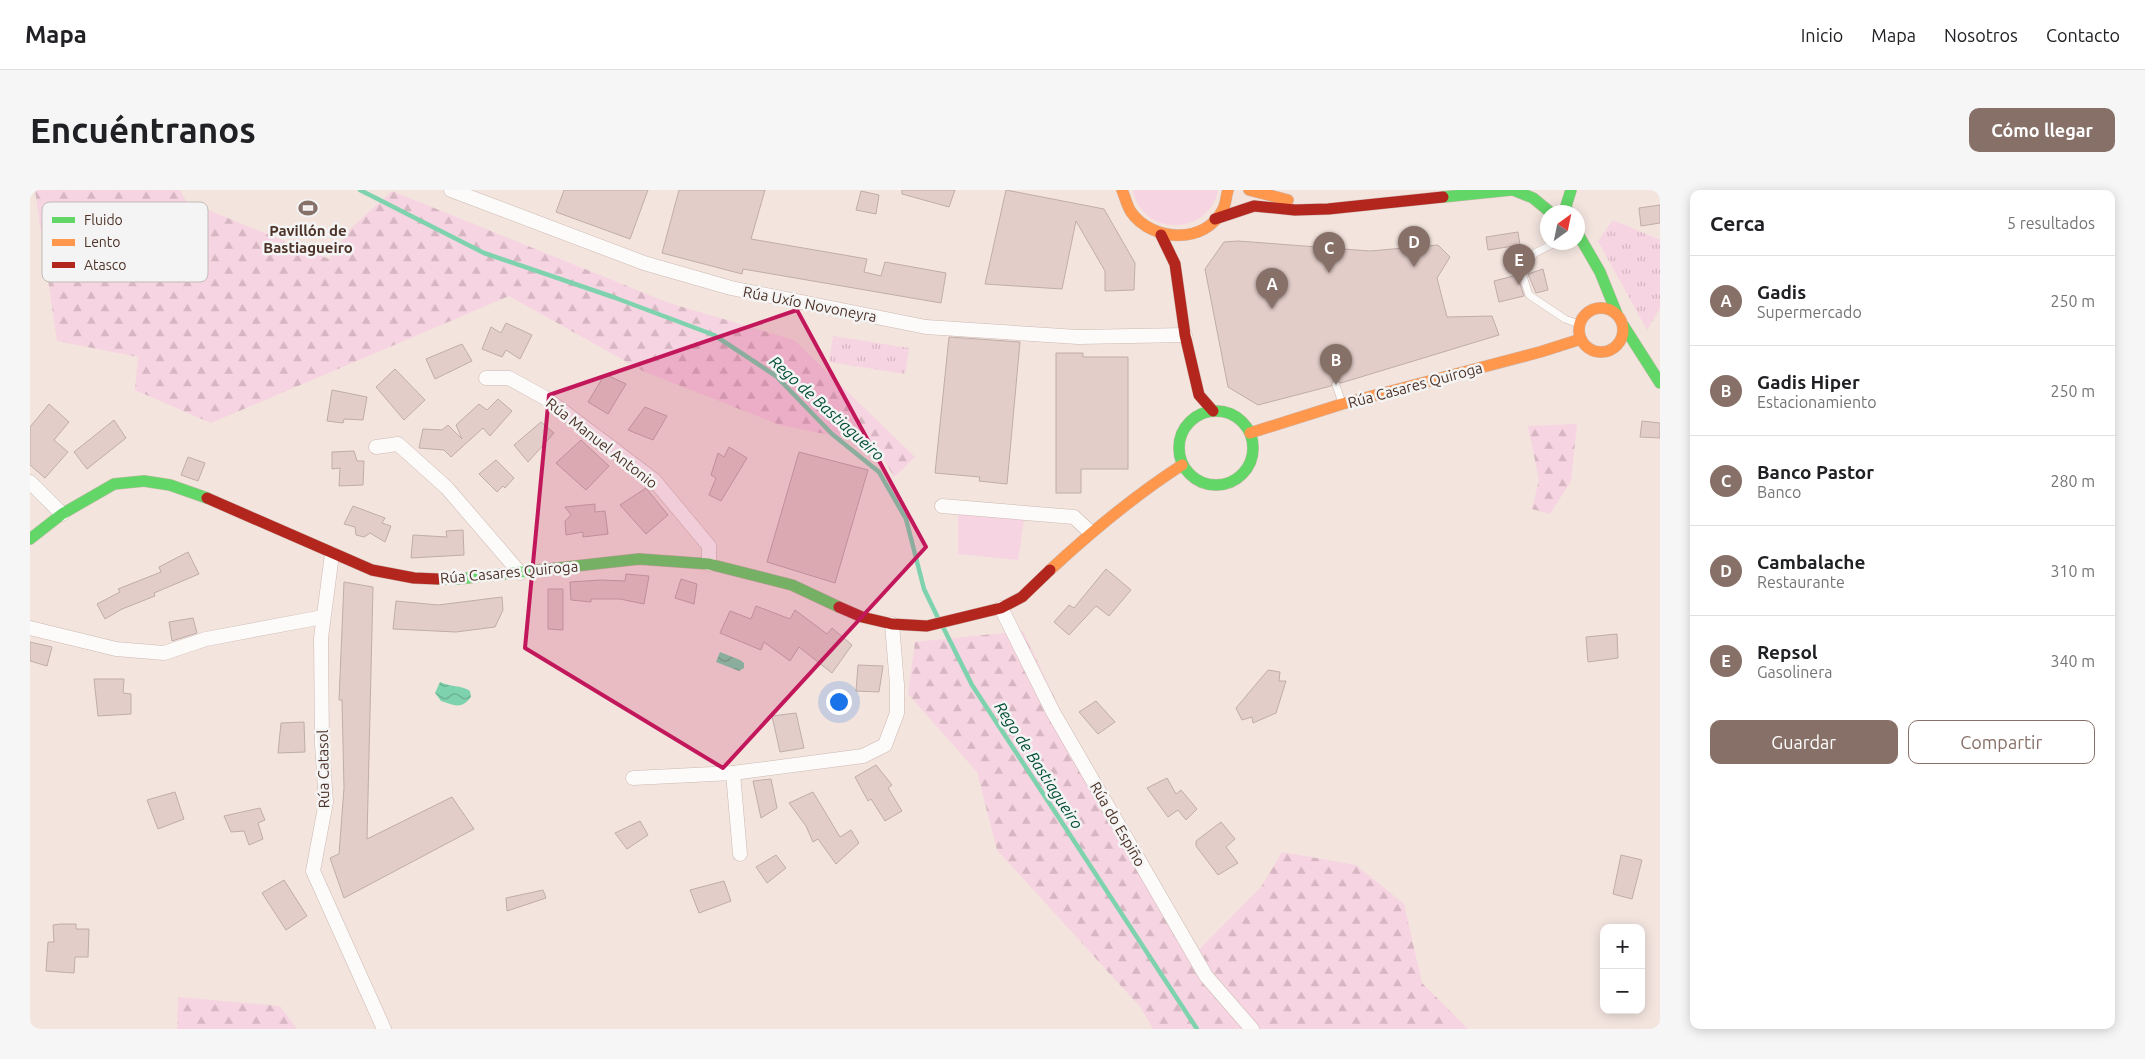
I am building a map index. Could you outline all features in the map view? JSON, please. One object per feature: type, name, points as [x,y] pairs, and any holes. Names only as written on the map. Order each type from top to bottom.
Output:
[{"type":"street","name":"Rúa Uxío Novoneyra","points":[[451,190],[653,266],[731,288],[926,327],[1078,337],[1185,334]]},
{"type":"street","points":[[1122,190],[1125,202],[1133,217],[1146,228],[1161,235],[1178,237],[1188,242]]},
{"type":"street","points":[[1176,264],[1188,242],[1214,220],[1223,208],[1228,190]]},
{"type":"street","points":[[1249,190],[1328,209]]},
{"type":"street","points":[[1214,220],[1254,206],[1295,210],[1328,209],[1512,190],[1533,198],[1542,205]]},
{"type":"street","points":[[1566,205],[1571,190]]},
{"type":"street","points":[[1161,235],[1176,264],[1185,334],[1199,395],[1193,418]]},
{"type":"street","points":[[1585,246],[1612,295],[1617,314],[1660,383]]},
{"type":"street","points":[[1577,250],[1592,276],[1595,299],[1579,324],[1581,339],[1592,350],[1608,351],[1615,347],[1622,336],[1623,325]]},
{"type":"street","points":[[1595,299],[1617,314]]},
{"type":"street","name":"Rúa Casares Quiroga","points":[[1250,433],[1342,404],[1540,352],[1581,339]]},
{"type":"street","points":[[1615,347],[1631,351],[1644,359]]},
{"type":"street","name":"Rúa Manuel Antonio","points":[[486,378],[509,378],[547,399],[654,480],[709,546],[709,564]]},
{"type":"street","points":[[1199,395],[1213,411]]},
{"type":"street","points":[[1213,411],[1235,416],[1244,423],[1250,433],[1253,444],[1251,461],[1242,476],[1232,482],[1215,486],[1198,482],[1188,474],[1182,465],[1178,452],[1179,439],[1184,427],[1193,418],[1213,411]]},
{"type":"street","points":[[376,447],[398,444],[405,450],[447,488],[520,573]]},
{"type":"street","name":"Rúa Casares Quiroga","points":[[30,539],[62,514],[114,484],[144,481],[170,485],[225,505],[332,554],[372,570],[414,578],[458,579],[639,559],[709,564],[792,585],[862,617],[892,624],[927,626],[1001,608],[1022,597],[1090,532],[1146,488],[1182,465]]},
{"type":"street","points":[[30,482],[62,514]]},
{"type":"street","points":[[942,506],[1074,517],[1090,532]]},
{"type":"street","name":"Rúa Catasol","points":[[332,554],[321,638],[322,744],[326,802],[313,871],[384,1029]]},
{"type":"street","name":"Rúa do Espiño","points":[[1001,608],[1053,712],[1206,976],[1252,1029]]},
{"type":"street","points":[[30,628],[116,649],[164,653],[206,639],[323,617]]},
{"type":"street","points":[[633,778],[733,773],[863,756],[884,744],[897,713],[897,684],[892,624]]},
{"type":"street","points":[[733,773],[740,854]]},
{"type":"lane","points":[[1541,250],[1535,253],[1522,272],[1529,295],[1564,319],[1579,324]]},
{"type":"lane","points":[[1336,384],[1342,404]]},
{"type":"highlighted area","points":[[797,310],[926,547],[723,768],[525,648],[549,395]]},
{"type":"green space","points":[[35,190],[180,190],[188,202],[42,202],[42,238]]},
{"type":"green space","points":[[1133,190],[1218,190],[1212,205],[1202,216],[1189,223],[1175,225],[1161,223],[1148,216],[1139,205]]},
{"type":"green space","points":[[392,191],[669,303],[794,340],[915,457],[894,477],[875,444],[780,425],[643,371],[509,296],[211,423],[135,390],[138,357],[57,341],[48,282],[208,282],[208,210],[329,259],[351,228]]},
{"type":"green space","points":[[1613,220],[1660,240],[1660,308],[1647,330],[1598,241]]},
{"type":"green space","points":[[833,336],[909,348],[905,374],[829,362]]},
{"type":"green space","points":[[1577,424],[1571,481],[1550,514],[1532,509],[1539,480],[1528,426]]},
{"type":"green space","points":[[958,512],[1024,520],[1018,560],[958,554]]},
{"type":"green space","points":[[1023,631],[1089,770],[1197,952],[1261,887],[1282,852],[1356,865],[1404,904],[1422,983],[1468,1029],[1153,1029],[1141,1008],[997,850],[977,772],[908,694],[915,642]]},
{"type":"green space","points":[[178,997],[280,1006],[297,1029],[177,1029]]},
{"type":"water","points":[[720,652],[740,660],[744,663],[744,668],[739,671],[716,662]]},
{"type":"water","points":[[440,682],[467,689],[470,691],[471,697],[461,705],[441,701],[435,693]]},
{"type":"building","points":[[564,190],[648,190],[630,239],[556,212]]},
{"type":"building","points":[[679,190],[765,190],[751,239],[867,259],[864,272],[881,276],[885,262],[946,273],[941,303],[743,269],[742,274],[662,253]]},
{"type":"building","points":[[902,190],[955,190],[949,207],[902,194]]},
{"type":"building","points":[[1006,190],[1104,209],[1135,263],[1134,290],[1105,291],[1105,271],[1076,221],[1062,289],[985,284]]},
{"type":"building","points":[[861,191],[879,195],[876,214],[856,210]]},
{"type":"building","points":[[1660,205],[1660,223],[1641,226],[1639,208]]},
{"type":"building","points":[[1518,232],[1520,245],[1488,250],[1486,237]]},
{"type":"building","points":[[1238,241],[1370,251],[1438,245],[1450,257],[1437,278],[1447,317],[1492,316],[1499,335],[1341,383],[1335,380],[1331,386],[1258,405],[1228,387],[1205,269],[1224,242]]},
{"type":"building","points":[[1543,269],[1548,290],[1536,293],[1528,274]]},
{"type":"building","points":[[1517,275],[1524,296],[1499,302],[1494,281]]},
{"type":"building","points":[[506,323],[532,335],[520,359],[506,350],[502,357],[482,349],[491,327],[501,333]]},
{"type":"building","points":[[949,337],[1020,342],[1007,484],[979,481],[980,477],[935,473]]},
{"type":"building","points":[[462,344],[472,361],[435,379],[426,359]]},
{"type":"building","points":[[1056,353],[1083,353],[1083,357],[1128,357],[1128,469],[1081,469],[1081,493],[1056,493]]},
{"type":"building","points":[[395,369],[425,400],[404,420],[376,387]]},
{"type":"building","points":[[605,374],[626,384],[608,414],[588,402]]},
{"type":"building","points":[[332,390],[367,397],[363,420],[344,419],[343,423],[327,421]]},
{"type":"building","points":[[498,399],[512,411],[490,436],[483,428],[451,457],[444,450],[419,448],[423,429],[442,430],[448,425],[462,439],[456,425],[479,404],[487,410]]},
{"type":"building","points":[[49,404],[69,422],[54,440],[68,452],[45,478],[30,465],[30,427]]},
{"type":"building","points":[[645,407],[667,416],[653,440],[628,430]]},
{"type":"building","points":[[114,420],[126,438],[87,469],[74,452]]},
{"type":"building","points":[[1642,421],[1660,423],[1660,438],[1640,437]]},
{"type":"building","points":[[541,422],[554,433],[528,462],[514,445]]},
{"type":"building","points":[[581,440],[609,466],[586,490],[556,463]]},
{"type":"building","points":[[729,447],[747,458],[721,501],[709,495],[716,478],[711,475],[718,453],[724,457]]},
{"type":"building","points":[[354,451],[357,461],[364,461],[363,485],[339,486],[340,468],[332,469],[332,452]]},
{"type":"building","points":[[799,452],[868,470],[835,583],[767,562]]},
{"type":"building","points":[[188,457],[205,463],[198,481],[181,475]]},
{"type":"building","points":[[496,460],[514,478],[505,488],[503,486],[497,492],[479,474]]},
{"type":"building","points":[[646,488],[668,515],[646,534],[620,505]]},
{"type":"building","points":[[595,504],[595,512],[605,511],[608,534],[583,537],[583,532],[566,535],[565,521],[571,515],[565,507]]},
{"type":"building","points":[[353,506],[385,518],[382,523],[391,526],[385,542],[370,533],[364,537],[356,535],[355,527],[344,524]]},
{"type":"building","points":[[463,530],[464,555],[411,558],[413,535],[447,537],[446,531]]},
{"type":"building","points":[[188,552],[199,574],[154,593],[155,596],[122,609],[105,619],[97,604],[120,592],[118,589],[161,572],[159,567]]},
{"type":"building","points":[[1106,569],[1131,590],[1109,616],[1096,606],[1069,635],[1054,622],[1069,605],[1074,608]]},
{"type":"building","points":[[626,574],[649,576],[644,604],[620,599],[591,599],[591,602],[571,600],[570,582],[625,581]]},
{"type":"building","points":[[681,579],[697,584],[694,604],[675,598]]},
{"type":"building","points":[[344,582],[373,587],[367,839],[452,797],[474,829],[344,898],[330,858],[339,854],[344,788],[342,700],[339,700]]},
{"type":"building","points":[[548,589],[563,589],[563,630],[548,629]]},
{"type":"building","points":[[502,597],[503,610],[495,627],[456,632],[393,629],[396,601],[438,605]]},
{"type":"building","points":[[756,606],[790,619],[795,610],[827,634],[832,628],[852,645],[832,673],[799,647],[790,661],[764,642],[761,650],[720,633],[730,611],[751,619]]},
{"type":"building","points":[[193,618],[197,633],[172,641],[169,622]]},
{"type":"building","points":[[1617,634],[1618,658],[1588,662],[1586,637]]},
{"type":"building","points":[[30,642],[52,647],[47,666],[30,661]]},
{"type":"building","points":[[858,665],[883,666],[879,692],[856,691]]},
{"type":"building","points":[[1268,670],[1280,672],[1279,681],[1286,681],[1276,713],[1253,723],[1252,717],[1242,720],[1236,708]]},
{"type":"building","points":[[94,679],[124,679],[123,693],[131,694],[131,714],[98,716]]},
{"type":"building","points":[[1096,701],[1115,722],[1098,734],[1079,712]]},
{"type":"building","points":[[796,713],[804,748],[780,752],[772,716]]},
{"type":"building","points":[[304,722],[305,752],[278,753],[281,723]]},
{"type":"building","points":[[876,765],[892,785],[888,788],[902,811],[885,821],[871,799],[868,801],[855,777]]},
{"type":"building","points":[[1167,778],[1176,794],[1181,790],[1197,809],[1186,820],[1178,810],[1168,817],[1147,788]]},
{"type":"building","points":[[771,779],[777,808],[761,818],[753,781]]},
{"type":"building","points":[[175,792],[184,819],[158,829],[147,800]]},
{"type":"building","points":[[813,792],[840,837],[851,830],[859,843],[836,864],[818,839],[813,842],[806,826],[789,803]]},
{"type":"building","points":[[260,808],[265,820],[258,823],[263,839],[249,845],[244,831],[231,832],[224,816]]},
{"type":"building","points":[[640,821],[648,835],[627,849],[615,833]]},
{"type":"building","points":[[1221,822],[1235,839],[1226,847],[1238,863],[1218,875],[1196,846],[1196,841]]},
{"type":"building","points":[[776,855],[786,868],[767,883],[756,867]]},
{"type":"building","points":[[1621,855],[1642,860],[1632,899],[1613,894]]},
{"type":"building","points":[[284,880],[307,916],[286,930],[262,893]]},
{"type":"building","points":[[724,881],[731,901],[699,913],[690,890]]},
{"type":"building","points":[[543,890],[546,898],[507,911],[506,898]]},
{"type":"building","points":[[76,924],[76,929],[89,929],[88,957],[75,957],[74,973],[46,971],[48,942],[54,942],[53,925]]},
{"type":"waterway","name":"Rego de Bastiagueiro","points":[[360,190],[484,253],[613,297],[714,335],[776,376],[832,434],[879,472],[906,519],[924,589],[938,618]]},
{"type":"waterway","name":"Rego de Bastiagueiro","points":[[943,627],[972,685],[1197,1029]]},
{"type":"traffic: fast","points":[[1443,197],[1511,190]]},
{"type":"traffic: fast","points":[[1513,190],[1533,198],[1542,205]]},
{"type":"traffic: fast","points":[[1566,205],[1571,190]]},
{"type":"traffic: fast","points":[[1585,246],[1600,272],[1617,314]]},
{"type":"traffic: fast","points":[[1623,325],[1660,383]]},
{"type":"traffic: fast","points":[[1209,411],[1223,411],[1237,417],[1247,427],[1253,441],[1253,448],[1251,462],[1237,479],[1223,485],[1209,485],[1195,479],[1185,469],[1179,455],[1179,441],[1185,427],[1195,417],[1209,411]]},
{"type":"traffic: fast","points":[[30,539],[62,514],[114,484],[144,481],[170,485],[207,498]]},
{"type":"traffic: fast","points":[[438,579],[458,579],[639,559],[709,564],[792,585],[839,607]]},
{"type":"traffic: slow","points":[[1122,190],[1131,212],[1140,222],[1165,234],[1178,235],[1192,234],[1204,229],[1215,221],[1224,207],[1228,190]]},
{"type":"traffic: slow","points":[[1249,190],[1288,200]]},
{"type":"traffic: slow","points":[[1605,308],[1617,314],[1622,321],[1623,330],[1622,339],[1617,346],[1610,351],[1597,352],[1589,349],[1582,342],[1579,326],[1582,318],[1589,311],[1605,308]]},
{"type":"traffic: slow","points":[[1250,433],[1342,404],[1540,352],[1581,339]]},
{"type":"traffic: slow","points":[[1050,570],[1114,514],[1182,465]]},
{"type":"traffic: jam","points":[[1215,219],[1254,206],[1295,210],[1328,209],[1443,197]]},
{"type":"traffic: jam","points":[[1161,235],[1175,264],[1185,335],[1199,395],[1213,411]]},
{"type":"traffic: jam","points":[[207,498],[372,570],[414,578],[438,579]]},
{"type":"traffic: jam","points":[[839,607],[862,617],[892,624],[927,626],[1001,608],[1022,597],[1050,570]]},
{"type":"place","name":"Pavillón de Bastiagueiro","points":[[308,208]]},
{"type":"place","name":"Cambalache","points":[[1414,267]]},
{"type":"place","name":"Banco Pastor","points":[[1329,273]]},
{"type":"place","name":"Repsol","points":[[1519,285]]},
{"type":"place","name":"Gadis","points":[[1272,309]]},
{"type":"place","name":"Gadis Hiper","points":[[1336,385]]}]
